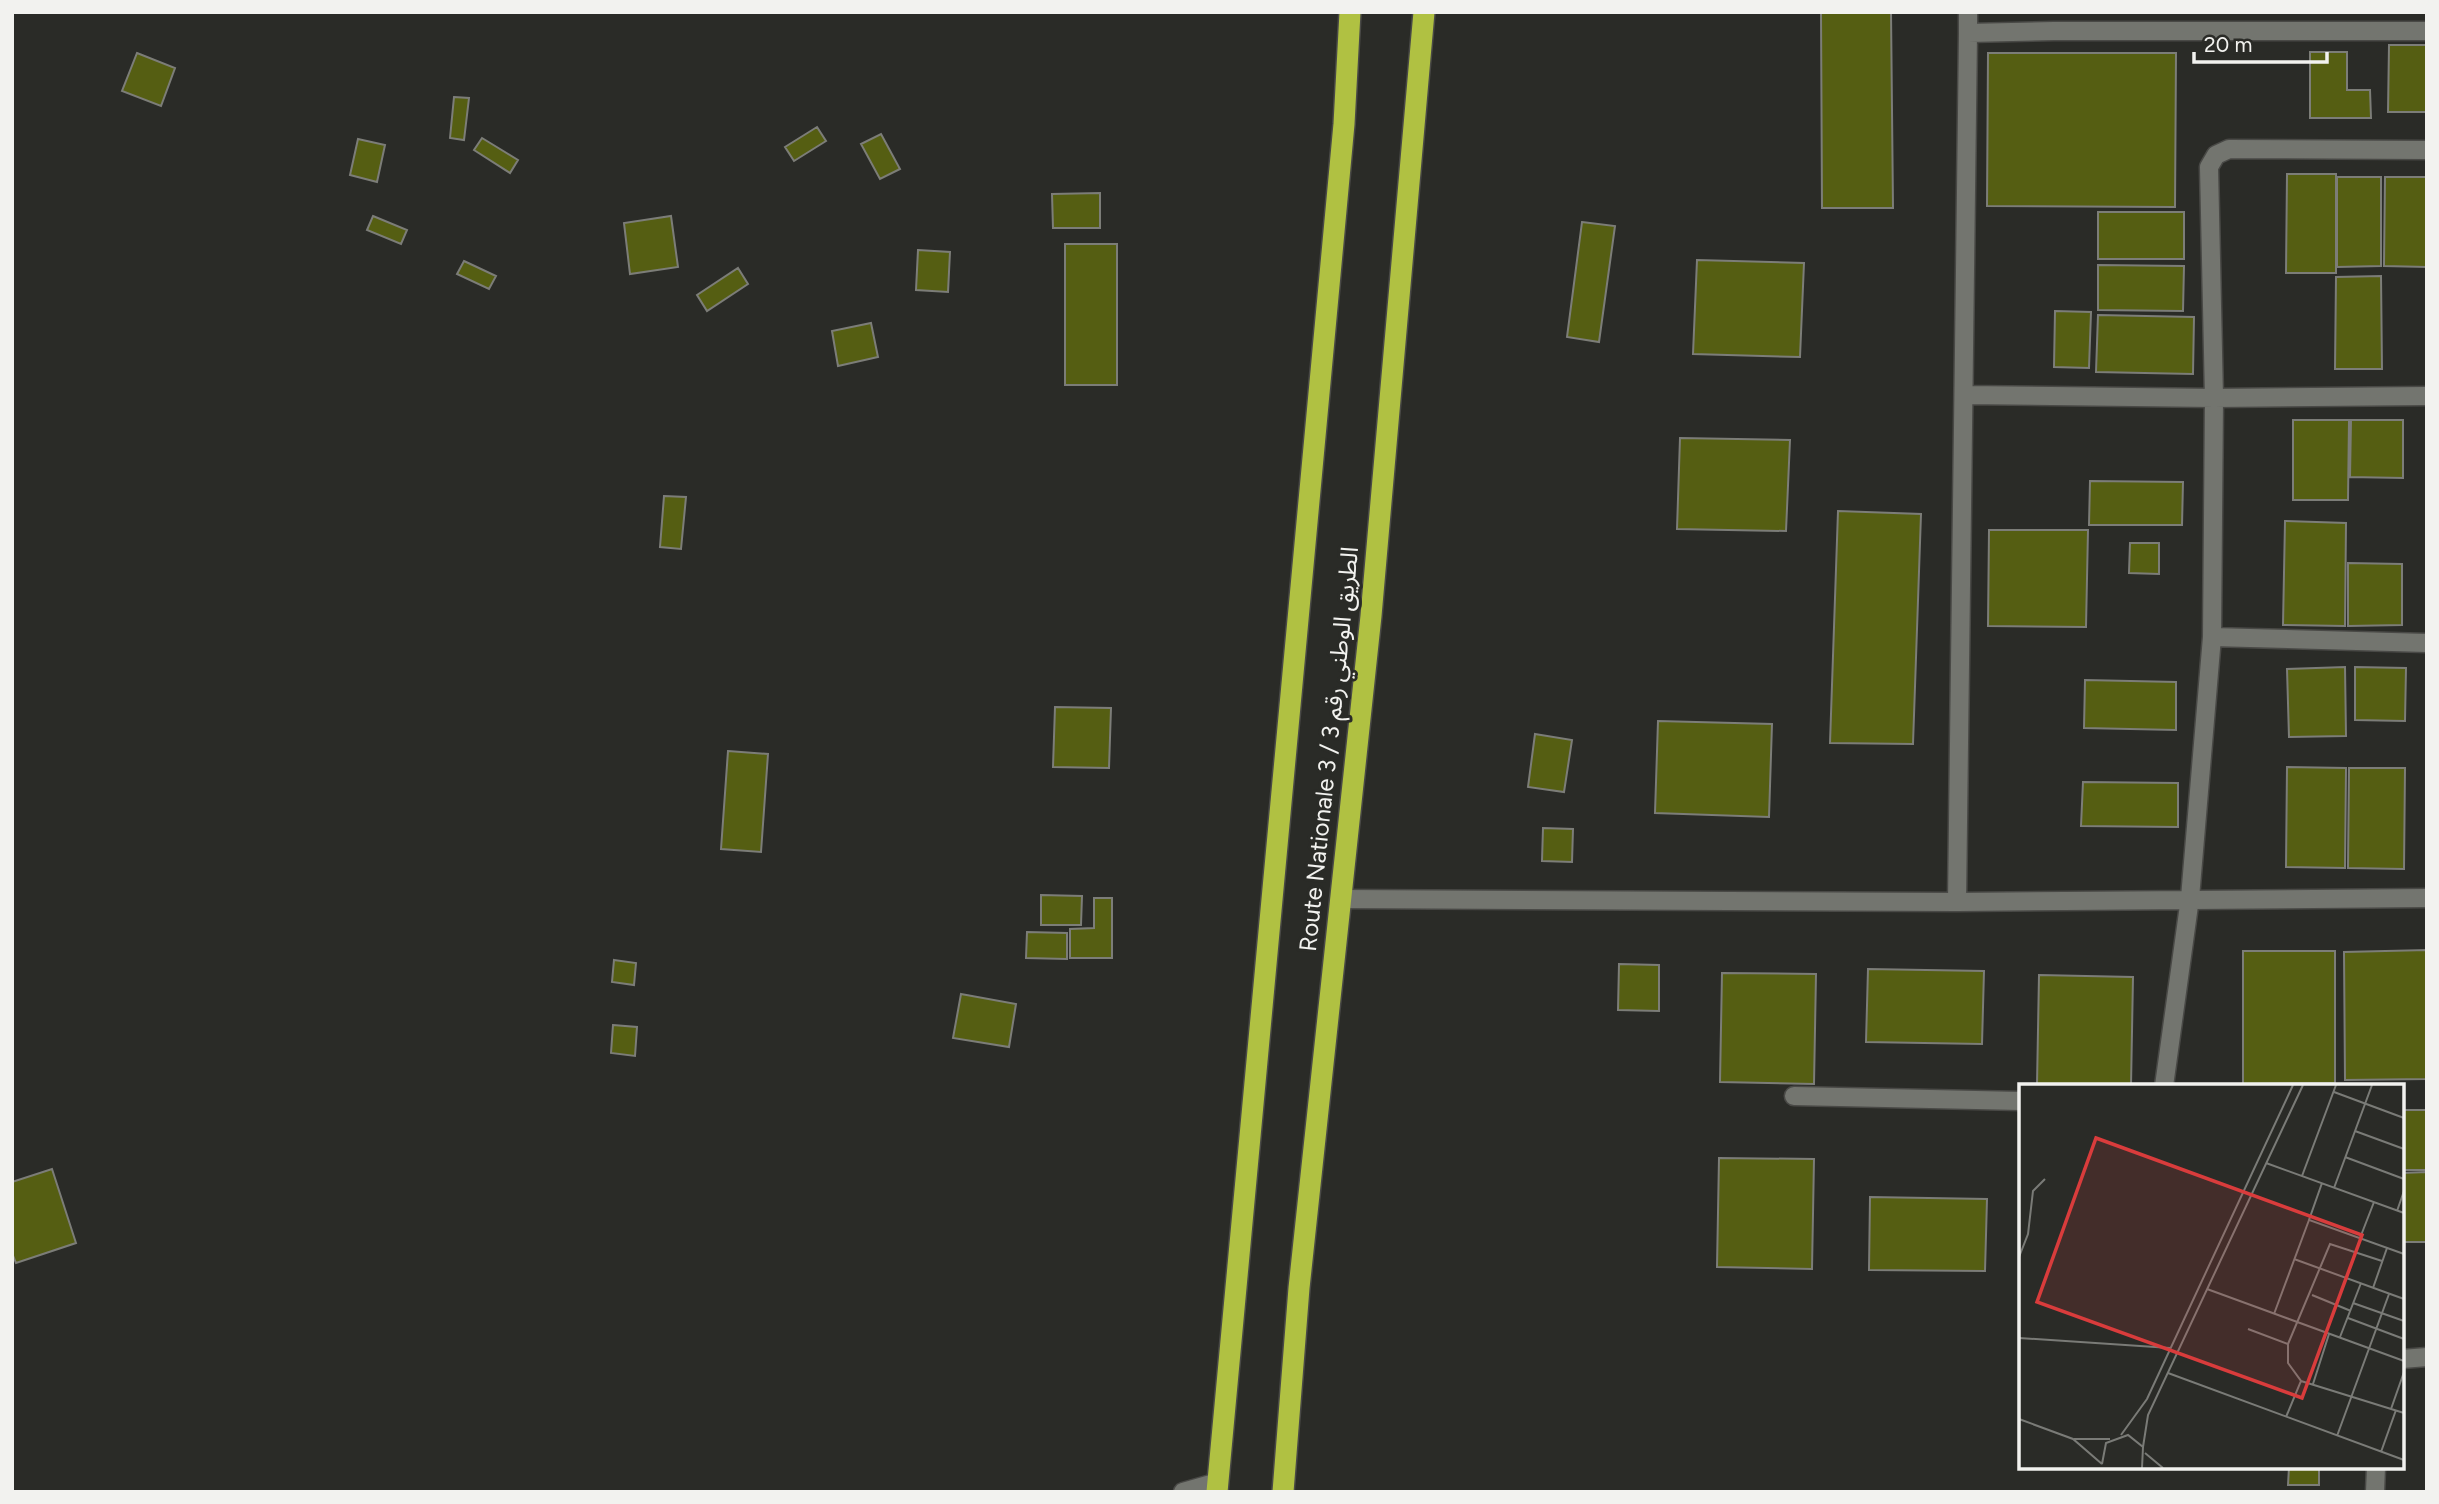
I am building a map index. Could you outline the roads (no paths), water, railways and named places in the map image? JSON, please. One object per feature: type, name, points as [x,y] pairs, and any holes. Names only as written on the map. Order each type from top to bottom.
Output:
[{"type":"highway","name":"Route Nationale 3 / الطريق الوطني رقم 3","points":[[1218,1487],[1344,124],[1350,12]]},
{"type":"highway","name":"Route Nationale 3 / الطريق الوطني رقم 3","points":[[1283,1492],[1300,1288],[1371,616],[1424,12]]},
{"type":"street","points":[[1958,902],[1968,12]]},
{"type":"street","points":[[1968,33],[2427,31]]},
{"type":"street","points":[[2164,1084],[2190,898],[2212,637],[2214,398],[2209,167],[2216,155],[2229,149],[2427,150]]},
{"type":"street","points":[[1964,395],[2214,398],[2427,396]]},
{"type":"street","points":[[2212,637],[2427,643]]},
{"type":"street","points":[[1340,899],[1958,902],[2427,898]]},
{"type":"street","points":[[1794,1096],[2019,1101]]},
{"type":"street","points":[[2404,1359],[2427,1357]]},
{"type":"street","points":[[2375,1492],[2376,1469]]},
{"type":"street","points":[[1183,1492],[1218,1487]]}]
